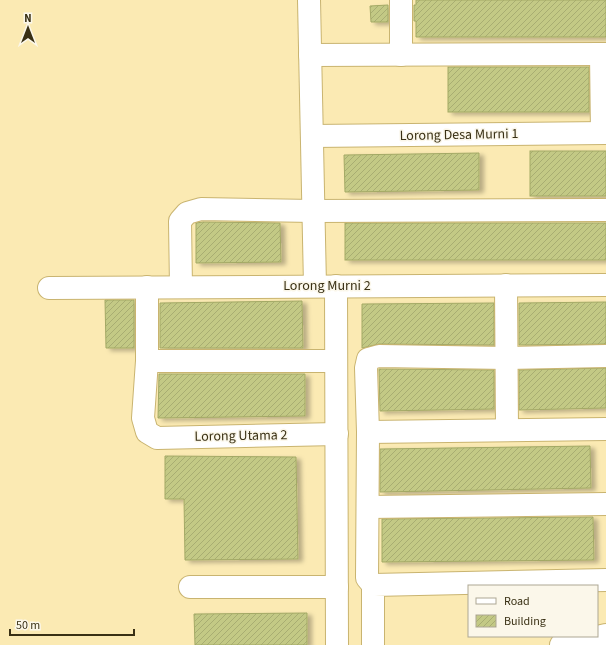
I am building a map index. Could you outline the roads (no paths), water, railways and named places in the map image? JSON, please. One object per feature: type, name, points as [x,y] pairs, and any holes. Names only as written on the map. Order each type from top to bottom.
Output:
[{"type":"street","points":[[309,0],[313,211],[326,286],[336,360],[337,645]]},
{"type":"street","points":[[401,0],[401,55]]},
{"type":"street","points":[[310,55],[604,54],[604,133]]},
{"type":"street","name":"Lorong Desa Murni 1","points":[[312,136],[604,133]]},
{"type":"street","points":[[181,287],[180,220],[186,213],[201,209],[313,211],[606,210]]},
{"type":"street","points":[[506,285],[507,430]]},
{"type":"street","name":"Lorong Murni 2","points":[[49,288],[606,285]]},
{"type":"street","points":[[147,287],[147,361],[336,360]]},
{"type":"street","points":[[373,645],[373,586],[367,578],[368,432],[366,368],[368,359],[379,356],[507,358],[606,356]]},
{"type":"street","name":"Lorong Utama 2","points":[[147,361],[143,418],[147,432],[158,438],[336,434]]},
{"type":"street","points":[[368,432],[606,429]]},
{"type":"street","points":[[368,507],[606,504]]},
{"type":"street","points":[[373,586],[606,580]]},
{"type":"street","points":[[190,587],[337,587]]},
{"type":"street","points":[[561,645],[599,639]]}]
